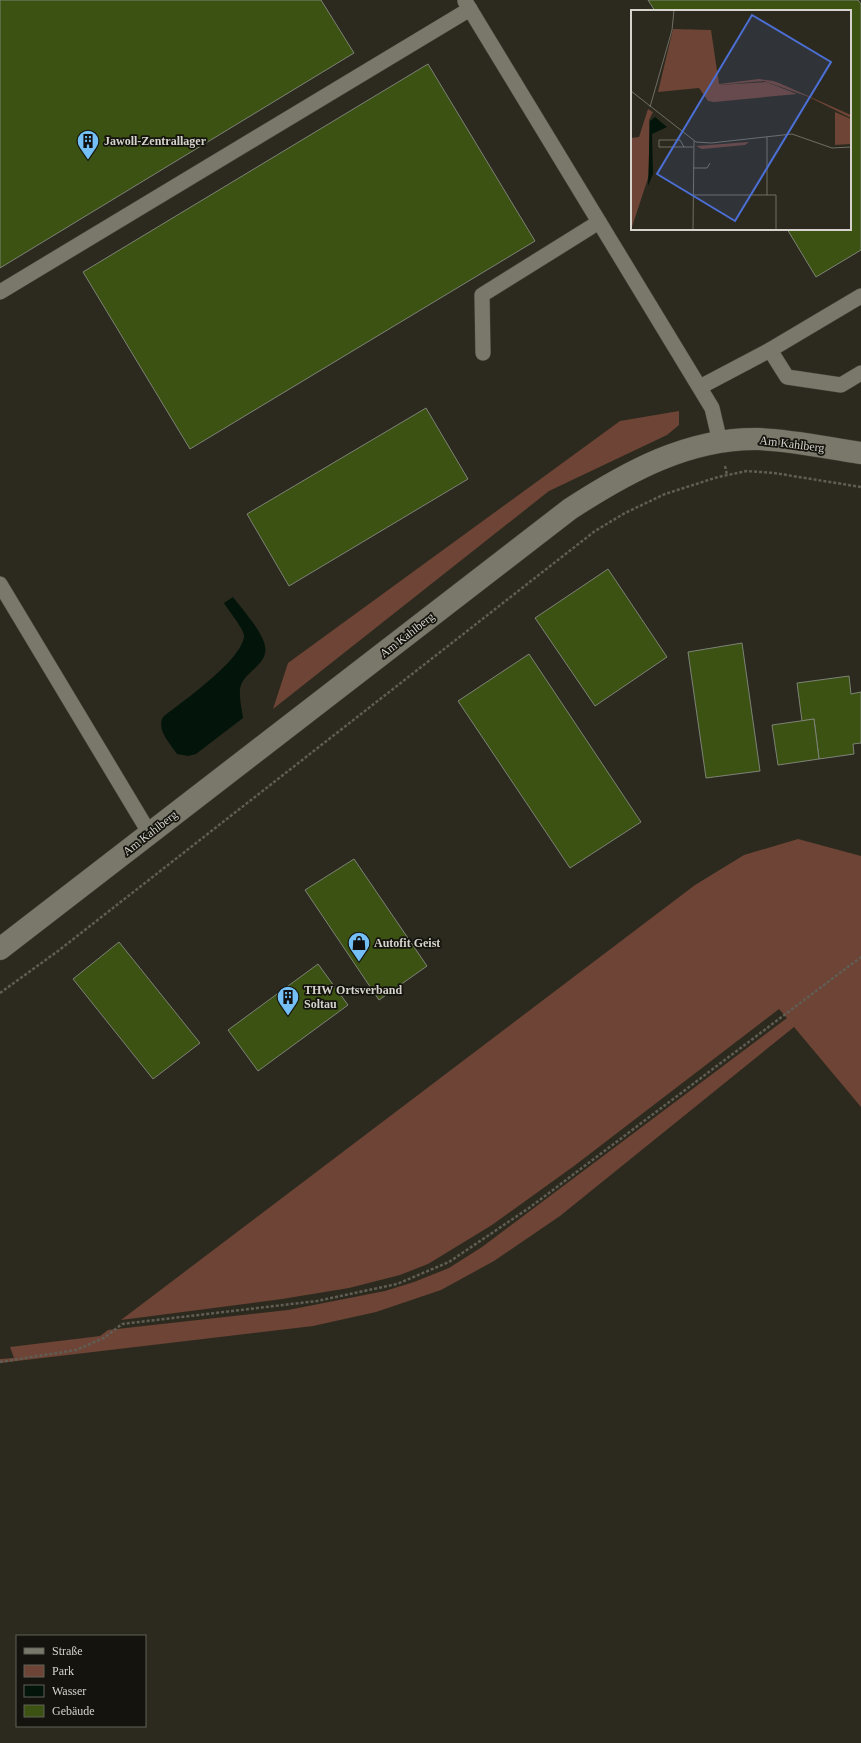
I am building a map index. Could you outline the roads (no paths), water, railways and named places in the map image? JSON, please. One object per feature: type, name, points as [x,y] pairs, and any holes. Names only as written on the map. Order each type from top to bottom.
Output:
[{"type":"street","name":"Am Kahlberg","points":[[0,949],[570,509],[600,490],[664,456],[697,446],[720,442],[758,439],[861,453]]},
{"type":"lane","points":[[0,292],[467,4],[700,387],[712,408],[720,442]]},
{"type":"lane","points":[[483,353],[482,295],[600,222]]},
{"type":"lane","points":[[700,387],[770,350],[861,296]]},
{"type":"lane","points":[[770,350],[786,377],[841,385],[861,373]]},
{"type":"lane","points":[[0,584],[150,834]]},
{"type":"water","points":[[233,597],[256,627],[265,646],[263,659],[245,678],[240,690],[243,718],[196,754],[188,756],[177,754],[163,732],[161,722],[163,717],[197,691],[224,667],[242,645],[244,635],[243,632],[224,603]]},
{"type":"place","name":"Jawoll-Zentrallager","points":[[88,160]]},
{"type":"place","name":"Autofit Geist","points":[[359,962]]},
{"type":"place","name":"THW Ortsverband Soltau","points":[[288,1016]]}]
